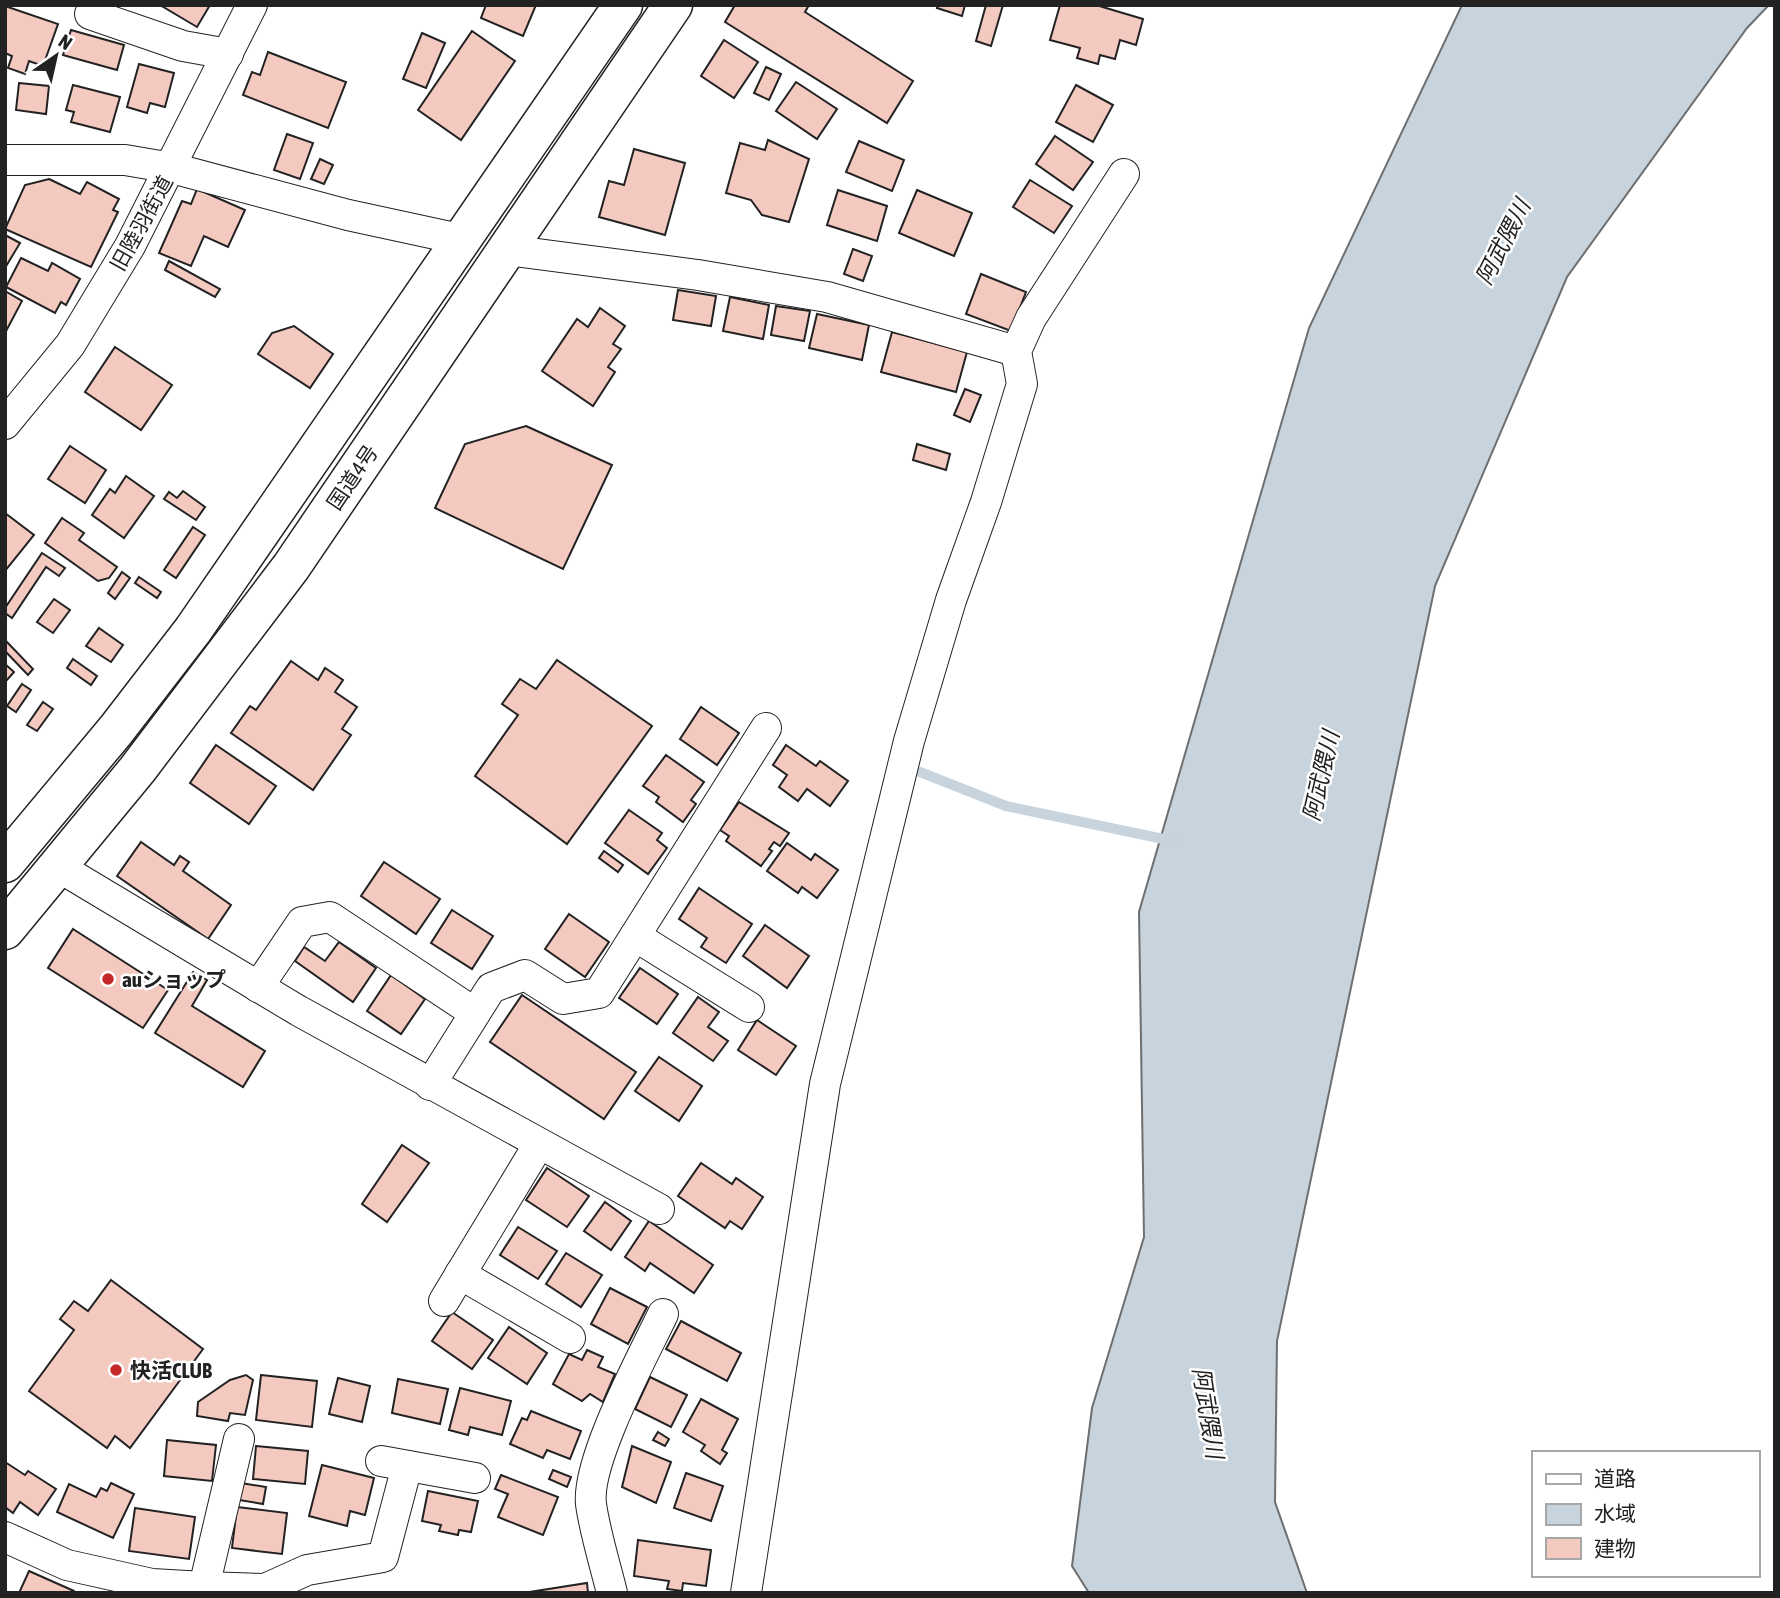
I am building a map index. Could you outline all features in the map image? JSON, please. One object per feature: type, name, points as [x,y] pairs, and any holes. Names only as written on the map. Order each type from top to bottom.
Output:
[{"type":"highway","points":[[5,863],[116,730],[192,630],[622,5]]},
{"type":"highway","name":"国道4号","points":[[5,930],[137,770],[291,567],[673,5]]},
{"type":"street","name":"旧陸羽街道","points":[[5,425],[70,345],[130,246],[172,168],[252,5]]},
{"type":"street","points":[[90,13],[183,46],[228,54]]},
{"type":"street","points":[[5,160],[125,160],[172,168],[348,215],[459,239]]},
{"type":"street","points":[[747,1593],[761,1484],[825,1084],[909,741],[951,600],[986,502],[1022,384],[1016,351],[1031,318],[1124,174]]},
{"type":"street","points":[[507,250],[698,275],[827,296],[1016,351]]},
{"type":"street","points":[[430,1085],[491,988],[525,975],[563,999],[599,993],[765,728]]},
{"type":"street","points":[[57,866],[258,987],[430,1085],[659,1209]]},
{"type":"street","points":[[258,987],[302,922],[330,917],[475,1013]]},
{"type":"street","points":[[635,936],[749,1007]]},
{"type":"street","points":[[444,1301],[538,1144]]},
{"type":"street","points":[[460,1274],[570,1338]]},
{"type":"street","points":[[612,1593],[591,1501],[595,1472],[611,1423],[663,1314]]},
{"type":"street","points":[[204,1587],[239,1439]]},
{"type":"street","points":[[5,1537],[120,1586],[152,1584],[265,1591],[307,1570],[383,1558],[394,1464],[475,1478]]},
{"type":"water","name":"阿武隈川","points":[[1462,5],[1769,5],[1747,28],[1567,277],[1435,586],[1277,1341],[1275,1502],[1307,1593],[1089,1593],[1072,1566],[1092,1408],[1144,1237],[1139,912],[1309,328]]},
{"type":"building","points":[[160,5],[210,5],[197,27]]},
{"type":"building","points":[[486,5],[536,5],[523,36],[481,18]]},
{"type":"building","points":[[735,5],[809,5],[805,12],[913,81],[887,123],[725,22]]},
{"type":"building","points":[[938,5],[965,5],[962,16],[937,8]]},
{"type":"building","points":[[986,5],[1003,5],[991,46],[976,41]]},
{"type":"building","points":[[1060,5],[1096,5],[1143,19],[1136,45],[1120,40],[1115,59],[1100,55],[1098,64],[1077,58],[1080,48],[1050,40]]},
{"type":"building","points":[[5,6],[58,24],[43,66],[29,61],[25,74],[8,68],[12,56],[5,53]]},
{"type":"building","points":[[71,30],[124,45],[117,70],[63,55]]},
{"type":"building","points":[[472,31],[515,61],[461,140],[418,110]]},
{"type":"building","points":[[422,33],[445,43],[426,88],[403,79]]},
{"type":"building","points":[[724,40],[758,62],[734,98],[701,76]]},
{"type":"building","points":[[268,52],[346,82],[328,128],[243,95],[252,72],[260,75]]},
{"type":"building","points":[[139,64],[174,73],[165,107],[150,103],[147,113],[127,107]]},
{"type":"building","points":[[766,67],[781,74],[769,100],[754,93]]},
{"type":"building","points":[[796,82],[837,109],[817,139],[776,111]]},
{"type":"building","points":[[19,83],[49,86],[46,114],[16,110]]},
{"type":"building","points":[[73,85],[120,97],[110,132],[71,122],[74,112],[66,110]]},
{"type":"building","points":[[1076,85],[1113,105],[1093,142],[1056,122]]},
{"type":"building","points":[[287,134],[313,143],[300,179],[274,170]]},
{"type":"building","points":[[1055,136],[1093,162],[1073,190],[1036,164]]},
{"type":"building","points":[[768,140],[809,159],[789,222],[762,215],[751,200],[726,193],[740,143],[765,150]]},
{"type":"building","points":[[859,141],[904,160],[892,191],[846,172]]},
{"type":"building","points":[[634,149],[685,163],[665,235],[599,217],[609,181],[624,185]]},
{"type":"building","points":[[320,159],[333,165],[324,184],[311,179]]},
{"type":"building","points":[[49,179],[80,194],[87,182],[119,199],[113,210],[118,212],[91,267],[5,229],[25,185]]},
{"type":"building","points":[[1030,180],[1072,206],[1054,233],[1013,207]]},
{"type":"building","points":[[197,189],[245,210],[228,247],[204,236],[191,266],[159,253],[182,201],[191,204]]},
{"type":"building","points":[[838,190],[887,206],[877,241],[827,225]]},
{"type":"building","points":[[917,190],[972,213],[954,256],[899,233]]},
{"type":"building","points":[[5,235],[20,243],[5,268]]},
{"type":"building","points":[[853,249],[872,256],[863,281],[844,274]]},
{"type":"building","points":[[21,258],[48,271],[52,263],[80,279],[66,305],[61,302],[55,313],[6,287]]},
{"type":"building","points":[[169,261],[220,289],[215,297],[165,270]]},
{"type":"building","points":[[981,274],[1026,292],[1011,331],[966,314]]},
{"type":"building","points":[[678,290],[716,296],[711,326],[673,320]]},
{"type":"building","points":[[5,291],[22,301],[5,333]]},
{"type":"building","points":[[730,297],[769,305],[763,339],[723,331]]},
{"type":"building","points":[[776,306],[810,311],[804,341],[771,335]]},
{"type":"building","points":[[600,308],[625,326],[613,344],[621,349],[608,367],[615,372],[593,406],[542,371],[577,319],[588,327]]},
{"type":"building","points":[[817,314],[869,325],[862,360],[809,348]]},
{"type":"building","points":[[294,326],[333,354],[310,388],[258,354],[272,333]]},
{"type":"building","points":[[892,332],[967,352],[956,392],[881,372]]},
{"type":"building","points":[[115,347],[172,385],[141,430],[85,392]]},
{"type":"building","points":[[965,389],[981,395],[970,422],[954,415]]},
{"type":"building","points":[[526,426],[612,465],[563,569],[435,508],[465,444]]},
{"type":"building","points":[[917,444],[950,454],[946,470],[913,460]]},
{"type":"building","points":[[70,446],[106,470],[85,503],[48,479]]},
{"type":"building","points":[[126,476],[154,496],[124,538],[92,515],[110,489],[115,493]]},
{"type":"building","points":[[183,491],[205,507],[196,520],[164,499],[169,492],[177,498]]},
{"type":"building","points":[[5,513],[34,535],[5,571]]},
{"type":"building","points":[[62,518],[84,533],[79,540],[117,567],[109,578],[98,581],[45,543]]},
{"type":"building","points":[[193,527],[205,535],[176,578],[164,570]]},
{"type":"building","points":[[42,553],[65,568],[59,576],[46,567],[12,618],[5,613],[5,608]]},
{"type":"building","points":[[122,572],[130,578],[115,599],[108,593]]},
{"type":"building","points":[[139,577],[161,592],[157,598],[135,583]]},
{"type":"building","points":[[54,599],[70,610],[53,633],[37,622]]},
{"type":"building","points":[[99,628],[123,645],[111,662],[86,646]]},
{"type":"building","points":[[5,640],[33,669],[28,675],[5,651]]},
{"type":"building","points":[[73,659],[97,676],[91,685],[67,668]]},
{"type":"building","points":[[557,660],[652,726],[567,844],[475,776],[518,715],[502,704],[520,679],[536,689]]},
{"type":"building","points":[[291,661],[318,680],[325,668],[343,680],[335,692],[357,707],[342,729],[351,735],[313,790],[231,733],[250,706],[256,710]]},
{"type":"building","points":[[5,664],[14,672],[6,681],[5,681]]},
{"type":"building","points":[[22,684],[31,690],[16,712],[7,706]]},
{"type":"building","points":[[43,702],[53,709],[37,731],[27,725]]},
{"type":"building","points":[[701,707],[739,733],[717,765],[680,739]]},
{"type":"building","points":[[216,745],[276,786],[249,824],[190,783]]},
{"type":"building","points":[[786,745],[816,766],[820,761],[848,781],[830,806],[807,789],[798,801],[779,787],[787,775],[773,765]]},
{"type":"building","points":[[666,755],[704,782],[691,800],[696,804],[683,822],[656,802],[659,797],[643,786]]},
{"type":"building","points":[[739,802],[789,833],[780,846],[774,842],[769,849],[772,851],[761,866],[726,841],[729,836],[720,830]]},
{"type":"building","points":[[629,810],[662,833],[657,840],[667,848],[648,874],[605,843]]},
{"type":"building","points":[[141,842],[174,865],[180,856],[189,862],[183,871],[231,905],[208,939],[117,876]]},
{"type":"building","points":[[787,843],[811,860],[815,854],[838,870],[817,898],[802,887],[798,893],[767,871]]},
{"type":"building","points":[[604,851],[623,865],[618,872],[599,858]]},
{"type":"building","points":[[384,862],[440,899],[416,934],[361,896]]},
{"type":"building","points":[[699,888],[752,924],[726,963],[701,947],[707,938],[679,919]]},
{"type":"building","points":[[452,910],[493,936],[472,969],[431,943]]},
{"type":"building","points":[[569,914],[609,942],[585,977],[545,949]]},
{"type":"building","points":[[765,925],[809,956],[787,988],[743,956]]},
{"type":"building","name":"auショップ","points":[[73,929],[168,990],[143,1028],[48,968]]},
{"type":"building","points":[[339,942],[376,968],[353,1002],[295,961],[304,947],[325,961]]},
{"type":"building","points":[[640,968],[678,994],[657,1024],[619,998]]},
{"type":"building","points":[[193,972],[207,980],[192,1006],[265,1051],[243,1087],[155,1033]]},
{"type":"building","points":[[391,975],[425,999],[401,1034],[367,1011]]},
{"type":"building","points":[[522,995],[636,1072],[604,1119],[490,1042]]},
{"type":"building","points":[[698,997],[719,1012],[708,1027],[728,1041],[713,1061],[673,1033]]},
{"type":"building","points":[[757,1020],[796,1046],[776,1075],[738,1050]]},
{"type":"building","points":[[659,1057],[702,1086],[679,1121],[635,1091]]},
{"type":"building","points":[[402,1145],[429,1163],[387,1222],[362,1204]]},
{"type":"building","points":[[701,1163],[732,1184],[736,1178],[763,1197],[742,1229],[730,1221],[725,1228],[678,1196]]},
{"type":"building","points":[[547,1168],[589,1196],[567,1227],[526,1200]]},
{"type":"building","points":[[605,1202],[631,1221],[611,1250],[584,1231]]},
{"type":"building","points":[[649,1221],[713,1265],[694,1293],[650,1263],[645,1271],[625,1257]]},
{"type":"building","points":[[518,1227],[557,1251],[538,1279],[500,1255]]},
{"type":"building","points":[[566,1253],[602,1275],[581,1307],[546,1284]]},
{"type":"building","name":"快活CLUB","points":[[111,1280],[203,1349],[130,1448],[115,1436],[107,1448],[29,1391],[74,1330],[60,1319],[74,1301],[88,1311]]},
{"type":"building","points":[[610,1288],[647,1307],[628,1344],[591,1324]]},
{"type":"building","points":[[452,1312],[493,1340],[472,1369],[432,1341]]},
{"type":"building","points":[[681,1321],[741,1353],[727,1381],[666,1349]]},
{"type":"building","points":[[509,1327],[547,1353],[527,1384],[488,1358]]},
{"type":"building","points":[[587,1350],[603,1357],[598,1367],[615,1374],[603,1402],[590,1394],[582,1401],[553,1384],[569,1354],[582,1360]]},
{"type":"building","points":[[246,1375],[253,1380],[245,1415],[230,1413],[228,1421],[197,1416],[198,1402],[230,1380]]},
{"type":"building","points":[[261,1375],[317,1381],[312,1427],[256,1420]]},
{"type":"building","points":[[650,1377],[687,1395],[671,1427],[635,1409]]},
{"type":"building","points":[[338,1378],[370,1386],[362,1422],[329,1414]]},
{"type":"building","points":[[398,1379],[448,1389],[440,1424],[392,1413]]},
{"type":"building","points":[[460,1388],[511,1401],[502,1435],[470,1427],[468,1435],[449,1430]]},
{"type":"building","points":[[701,1399],[738,1419],[722,1450],[727,1453],[720,1464],[701,1451],[705,1445],[683,1432]]},
{"type":"building","points":[[531,1411],[581,1431],[570,1459],[547,1450],[543,1458],[510,1444],[522,1418],[527,1420]]},
{"type":"building","points":[[658,1432],[669,1439],[665,1446],[653,1440]]},
{"type":"building","points":[[167,1440],[216,1445],[212,1481],[164,1476]]},
{"type":"building","points":[[256,1446],[308,1451],[305,1484],[253,1479]]},
{"type":"building","points":[[632,1446],[671,1462],[656,1503],[622,1487]]},
{"type":"building","points":[[5,1462],[25,1475],[28,1471],[56,1489],[38,1515],[20,1502],[13,1513],[5,1507]]},
{"type":"building","points":[[322,1465],[374,1478],[365,1515],[350,1511],[347,1526],[309,1516]]},
{"type":"building","points":[[553,1470],[571,1477],[567,1487],[549,1479]]},
{"type":"building","points":[[686,1473],[723,1486],[711,1521],[674,1508]]},
{"type":"building","points":[[501,1475],[558,1497],[543,1535],[498,1517],[508,1494],[495,1489]]},
{"type":"building","points":[[111,1483],[134,1494],[113,1538],[57,1512],[69,1484],[96,1497],[101,1488],[107,1491]]},
{"type":"building","points":[[241,1483],[266,1487],[263,1504],[239,1500]]},
{"type":"building","points":[[428,1491],[478,1501],[471,1532],[459,1530],[458,1535],[439,1531],[441,1525],[422,1521]]},
{"type":"building","points":[[237,1507],[287,1513],[282,1554],[232,1548]]},
{"type":"building","points":[[135,1508],[195,1517],[189,1559],[129,1551]]},
{"type":"building","points":[[638,1540],[711,1550],[706,1586],[683,1583],[682,1591],[667,1589],[669,1581],[634,1576]]},
{"type":"building","points":[[29,1571],[74,1591],[74,1593],[19,1593]]},
{"type":"building","points":[[587,1583],[588,1593],[523,1593]]},
{"type":"waterway","points":[[920,772],[1006,806],[1173,841]]},
{"type":"place","name":"auショップ","points":[[108,979]]},
{"type":"place","name":"快活CLUB","points":[[116,1370]]}]
